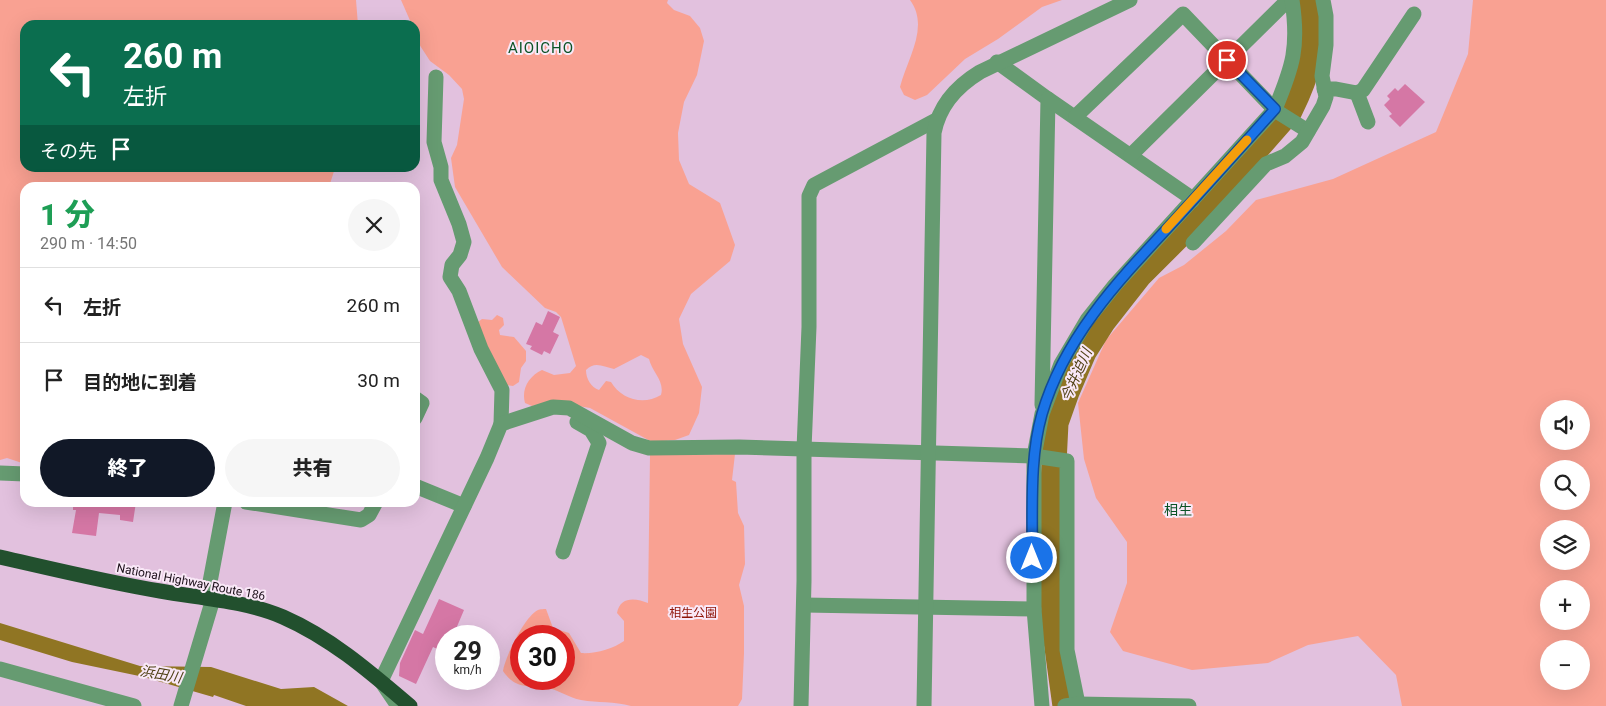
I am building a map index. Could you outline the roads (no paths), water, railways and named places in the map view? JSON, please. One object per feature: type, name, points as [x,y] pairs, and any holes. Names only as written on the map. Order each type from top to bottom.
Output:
[{"type":"highway","name":"National Highway Route 186","points":[[0,557],[158,591],[210,599],[280,616],[307,628],[339,648],[410,706]]},
{"type":"street","points":[[924,706],[934,133],[936,120],[950,97],[967,80],[997,62],[1130,0]]},
{"type":"street","points":[[1131,155],[1288,0]]},
{"type":"street","points":[[1042,414],[1062,364],[1087,320],[1115,285],[1276,110],[1288,79],[1296,47],[1292,0]]},
{"type":"street","points":[[1193,243],[1266,164],[1294,150],[1305,129],[1323,106],[1326,97],[1322,76],[1326,39],[1323,0]]},
{"type":"street","points":[[1076,116],[1183,14],[1276,110],[1305,129]]},
{"type":"street","points":[[1324,90],[1336,89],[1356,93],[1363,90],[1414,14]]},
{"type":"street","points":[[997,62],[1131,155],[1187,195],[1192,201]]},
{"type":"street","points":[[398,706],[381,681],[501,424],[502,390],[481,349],[459,291],[450,277],[452,265],[460,255],[464,242],[459,224],[441,180],[441,167],[434,142],[436,77]]},
{"type":"street","points":[[1356,93],[1368,122]]},
{"type":"street","points":[[1042,706],[1032,558],[1042,414],[1048,98]]},
{"type":"street","points":[[801,706],[804,605],[804,449],[809,326],[809,196],[814,185],[936,120]]},
{"type":"street","points":[[501,424],[537,410],[553,407],[569,408],[632,444],[649,448],[804,449],[1039,456],[1064,460],[1068,463],[1067,650],[1072,705],[1189,706]]},
{"type":"street","points":[[537,410],[563,416],[585,426],[591,430],[599,443],[563,552]]},
{"type":"street","points":[[0,473],[20,474]]},
{"type":"street","points":[[420,488],[464,506]]},
{"type":"street","points":[[181,706],[209,615],[224,507]]},
{"type":"street","points":[[278,507],[361,520],[369,515],[373,507]]},
{"type":"street","points":[[804,605],[1034,609]]},
{"type":"street","points":[[0,669],[134,706]]},
{"type":"water","name":"浜田川","points":[[0,623],[140,666],[211,667],[281,689],[314,687],[348,706],[246,706],[214,695],[213,697],[144,677],[72,662],[0,640]]},
{"type":"waterway","name":"今井迫川","points":[[1065,706],[1052,612],[1051,524],[1056,423],[1084,352],[1103,322],[1139,276],[1188,227],[1290,111],[1302,85],[1310,57],[1313,29],[1309,0]]},
{"type":"district","name":"AIOICHO","points":[[541,48]]},
{"type":"district","name":"相生","points":[[1178,510]]},
{"type":"park label","name":"相生公園","points":[[693,613]]}]
